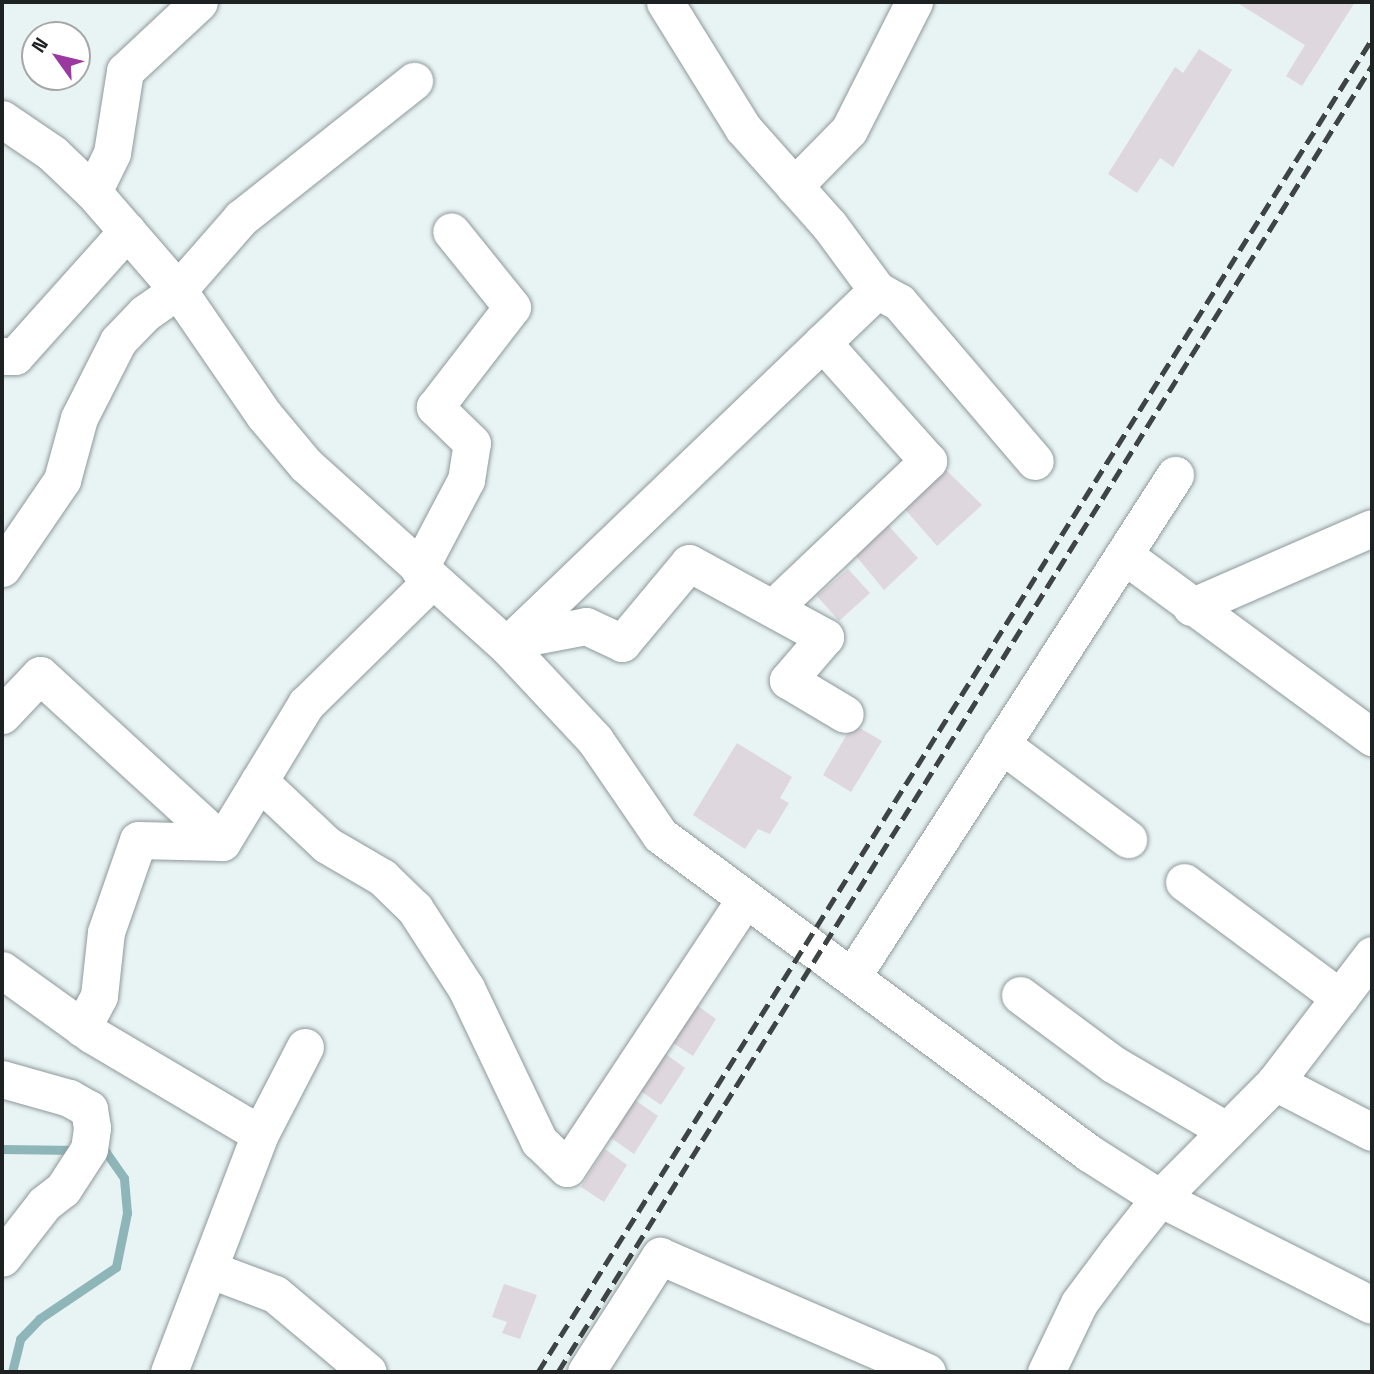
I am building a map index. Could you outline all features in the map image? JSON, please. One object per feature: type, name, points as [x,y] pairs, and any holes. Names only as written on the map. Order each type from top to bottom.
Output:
[{"type":"street","points":[[93,192],[112,153],[125,71],[199,2]]},
{"type":"street","points":[[665,2],[743,128],[794,186],[877,290],[899,302],[1035,461]]},
{"type":"street","points":[[794,186],[849,130],[914,2]]},
{"type":"street","points":[[7,550],[62,480],[79,418],[118,341],[145,313],[178,290],[241,218],[414,80]]},
{"type":"street","points":[[2,119],[52,153],[93,192],[178,290],[264,415],[306,465],[425,575],[510,644],[595,740],[660,835],[853,975],[1089,1153],[1160,1198],[1372,1305]]},
{"type":"street","points":[[2,356],[15,356],[127,231]]},
{"type":"street","points":[[222,842],[306,704],[425,575],[466,480],[472,443],[435,407],[512,307],[451,232]]},
{"type":"street","points":[[510,644],[877,290]]},
{"type":"street","points":[[773,608],[929,461],[822,342]]},
{"type":"street","points":[[853,975],[1175,475]]},
{"type":"street","points":[[1191,607],[1367,536]]},
{"type":"street","points":[[1124,555],[1191,607],[1372,737]]},
{"type":"street","points":[[510,644],[586,626],[622,643],[689,563],[825,637],[788,680],[845,714]]},
{"type":"street","points":[[2,715],[40,674],[222,842]]},
{"type":"street","points":[[1001,744],[1128,839]]},
{"type":"street","points":[[260,781],[327,845],[382,877],[415,909],[466,988],[539,1140],[566,1168],[745,899]]},
{"type":"street","points":[[82,1028],[99,996],[106,932],[138,841],[222,842]]},
{"type":"street","points":[[1184,882],[1340,998]]},
{"type":"street","points":[[1046,1372],[1080,1303],[1160,1198],[1276,1082],[1372,955]]},
{"type":"street","points":[[2,970],[82,1028],[260,1134]]},
{"type":"street","points":[[1020,995],[1113,1064],[1227,1131]]},
{"type":"street","points":[[169,1372],[211,1270],[260,1134],[305,1048]]},
{"type":"street","points":[[2,1079],[69,1098],[89,1108],[92,1128],[89,1149],[63,1189],[44,1204],[2,1258]]},
{"type":"street","points":[[1276,1082],[1372,1132]]},
{"type":"street","points":[[586,1372],[660,1256],[928,1372]]},
{"type":"street","points":[[211,1270],[275,1294],[368,1372]]},
{"type":"building","points":[[1236,2],[1355,2],[1302,86],[1286,76],[1305,45]]},
{"type":"building","points":[[1199,49],[1232,70],[1173,167],[1160,158],[1137,193],[1108,174],[1175,67],[1183,73]]},
{"type":"building","points":[[942,466],[982,505],[937,546],[902,506]]},
{"type":"building","points":[[888,525],[918,558],[884,590],[856,556]]},
{"type":"building","points":[[848,569],[870,593],[839,621],[817,596]]},
{"type":"building","points":[[853,724],[882,741],[851,792],[823,775]]},
{"type":"building","points":[[737,743],[792,777],[780,798],[789,803],[770,834],[758,829],[745,849],[693,815]]},
{"type":"building","points":[[694,1003],[716,1019],[693,1056],[670,1041]]},
{"type":"building","points":[[663,1052],[685,1068],[661,1105],[639,1090]]},
{"type":"building","points":[[635,1100],[658,1116],[634,1154],[611,1138]]},
{"type":"building","points":[[605,1149],[627,1165],[604,1202],[581,1187]]},
{"type":"building","points":[[504,1284],[537,1295],[520,1339],[502,1333],[507,1322],[492,1317]]},
{"type":"waterway","points":[[2,1149],[77,1150]]},
{"type":"waterway","points":[[12,1372],[20,1339],[39,1319],[116,1267],[127,1213],[124,1178],[106,1152],[98,1152]]},
{"type":"railway","points":[[538,1372],[1372,39]]},
{"type":"railway","points":[[558,1372],[1372,66]]}]
